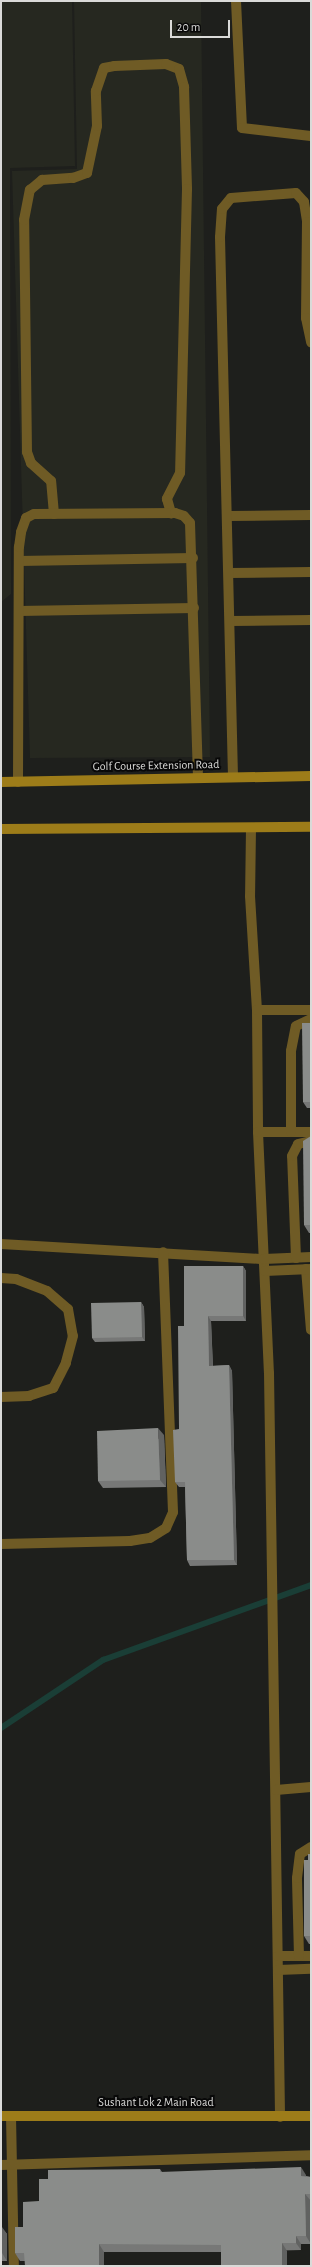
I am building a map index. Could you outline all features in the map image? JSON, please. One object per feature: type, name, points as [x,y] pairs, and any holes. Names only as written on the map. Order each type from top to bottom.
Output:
[{"type":"main road","name":"Golf Course Extension Road","points":[[1,782],[311,776]]},
{"type":"main road","points":[[1,829],[311,827]]},
{"type":"main road","name":"Sushant Lok 2 Main Road","points":[[6,2116],[311,2116]]},
{"type":"street","points":[[236,1],[242,128],[311,136]]},
{"type":"street","points":[[54,514],[51,481],[31,463],[27,452],[24,220],[30,190],[42,180],[73,178],[86,173],[97,126],[96,91],[104,68],[114,66],[166,64],[179,69],[184,87],[187,189],[180,473],[167,499],[171,513]]},
{"type":"street","points":[[233,777],[220,237],[222,209],[231,198],[296,193],[304,202],[307,222],[306,318],[311,342]]},
{"type":"street","points":[[18,782],[19,561],[21,532],[26,518],[34,514],[171,513],[184,516],[190,523],[193,558],[198,778]]},
{"type":"street","points":[[227,516],[311,515]]},
{"type":"street","points":[[19,561],[193,558]]},
{"type":"street","points":[[229,573],[311,572]]},
{"type":"street","points":[[19,611],[194,608]]},
{"type":"street","points":[[230,621],[311,620]]},
{"type":"street","points":[[251,828],[250,896],[257,1010],[258,1132],[265,1271],[274,1610],[280,2116]]},
{"type":"street","points":[[257,1010],[311,1010]]},
{"type":"street","points":[[291,1132],[291,1051],[296,1026],[311,1019]]},
{"type":"street","points":[[258,1132],[311,1132]]},
{"type":"street","points":[[296,1258],[292,1156],[298,1144],[311,1141]]},
{"type":"street","points":[[1,1244],[163,1252],[264,1259],[311,1257]]},
{"type":"street","points":[[1,1544],[130,1540],[150,1538],[166,1528],[173,1512],[163,1252]]},
{"type":"street","points":[[265,1271],[309,1269],[311,1330]]},
{"type":"street","points":[[1,1278],[16,1279],[47,1291],[68,1309],[73,1336],[66,1363],[53,1388],[29,1396],[1,1397]]},
{"type":"street","points":[[276,1790],[311,1787]]},
{"type":"street","points":[[299,1956],[297,1878],[300,1854],[311,1847]]},
{"type":"street","points":[[278,1956],[311,1956]]},
{"type":"street","points":[[278,1970],[311,1970]]},
{"type":"street","points":[[6,2116],[12,2165],[14,2266]]},
{"type":"street","points":[[1,2165],[311,2155]]},
{"type":"shaded area","points":[[1,1],[72,1],[75,166],[10,168],[11,594],[1,602]]},
{"type":"shaded area","points":[[74,1],[201,1],[210,757],[30,758],[12,171],[77,169]]},
{"type":"building","points":[[302,1023],[311,1023],[311,1102],[303,1102]]},
{"type":"building","points":[[311,1136],[311,1225],[304,1225],[303,1141]]},
{"type":"building","points":[[184,1266],[243,1266],[243,1316],[208,1316],[209,1366],[229,1365],[234,1560],[187,1560],[185,1482],[175,1482],[173,1430],[179,1429],[178,1326],[184,1326]]},
{"type":"building","points":[[141,1302],[142,1337],[92,1338],[91,1303]]},
{"type":"building","points":[[158,1428],[160,1480],[98,1481],[97,1431]]},
{"type":"building","points":[[308,1854],[311,1854],[311,1942],[310,1936],[304,1936],[304,1860],[308,1860]]},
{"type":"building","points":[[301,2167],[301,2176],[311,2177],[311,2194],[305,2194],[306,2236],[296,2236],[296,2243],[282,2243],[282,2266],[221,2266],[221,2245],[99,2244],[99,2266],[25,2266],[24,2253],[15,2253],[15,2227],[23,2227],[23,2202],[39,2201],[39,2179],[48,2179],[48,2170],[160,2169],[160,2172]]},
{"type":"building","points":[[2,2227],[2,2253],[1,2253]]},
{"type":"waterway","points":[[1,1728],[103,1660],[311,1585]]}]
